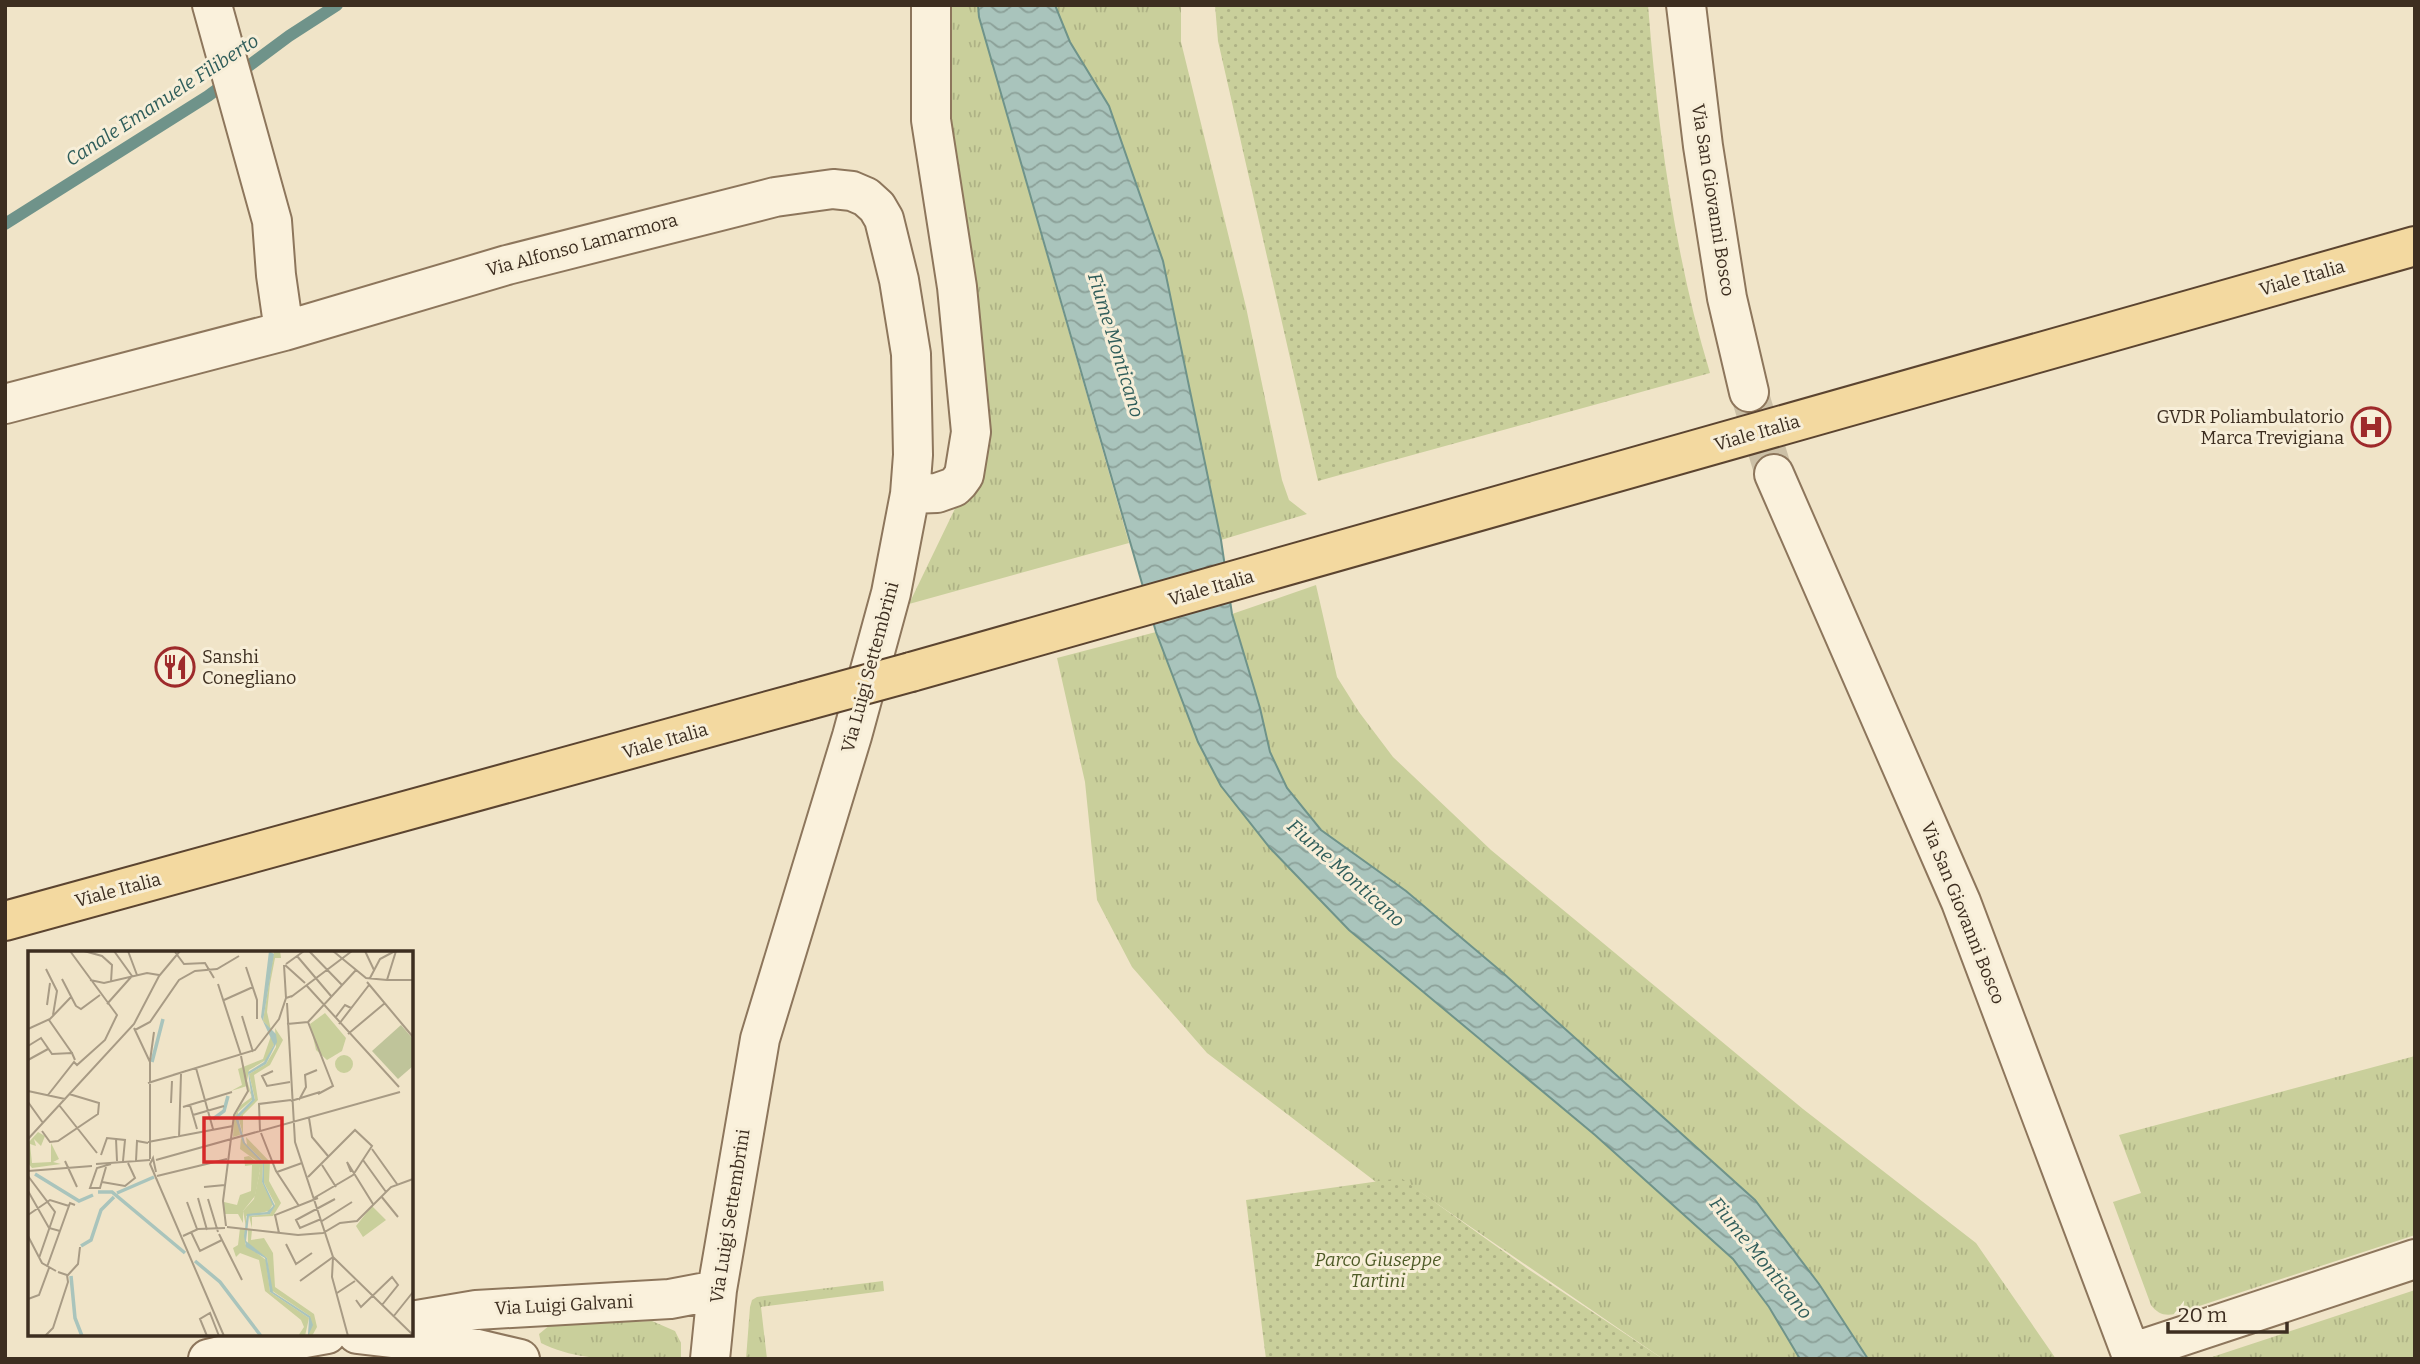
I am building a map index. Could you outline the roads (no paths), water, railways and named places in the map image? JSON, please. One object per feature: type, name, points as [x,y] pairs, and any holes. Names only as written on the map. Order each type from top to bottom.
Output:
[{"type":"main road","name":"Viale Italia","points":[[5,921],[1062,631],[2415,246]]},
{"type":"street","points":[[212,5],[272,221],[284,331]]},
{"type":"street","points":[[910,494],[937,493],[954,487],[959,482],[964,475],[971,432],[957,287],[931,120],[931,5]]},
{"type":"street","name":"Via San Giovanni Bosco","points":[[1686,5],[1703,146],[1727,298],[1749,393]]},
{"type":"street","name":"Via Alfonso Lamarmora","points":[[5,404],[284,331],[507,265],[663,223],[775,197],[833,189],[852,191],[866,197],[877,207],[884,219],[899,280],[911,354],[913,455],[910,494]]},
{"type":"street","name":"Via San Giovanni Bosco","points":[[1774,474],[1961,902],[2132,1356]]},
{"type":"street","name":"Via Luigi Settembrini","points":[[710,1359],[717,1290],[760,1039],[852,736],[891,593],[910,494]]},
{"type":"street","points":[[2132,1356],[2415,1259]]},
{"type":"street","name":"Via Luigi Galvani","points":[[413,1321],[476,1310],[670,1299],[717,1290]]},
{"type":"street","points":[[208,1359],[316,1336]]},
{"type":"street","points":[[373,1336],[469,1348],[520,1359]]},
{"type":"water","name":"Fiume Monticano","points":[[978,5],[1055,5],[1070,42],[1109,106],[1163,261],[1221,540],[1232,614],[1270,752],[1287,788],[1321,830],[1406,891],[1503,973],[1755,1200],[1819,1284],[1868,1359],[1800,1359],[1769,1307],[1733,1259],[1595,1135],[1349,930],[1270,848],[1221,786],[1198,742],[1156,632],[979,17]]},
{"type":"waterway","name":"Canale Emanuele Filiberto","points":[[5,224],[208,96],[289,36],[337,5]]},
{"type":"tunnel","points":[[1749,392],[1774,474]]},
{"type":"place","name":"GVDR Poliambulatorio Marca Trevigiana","points":[[2371,427]]},
{"type":"place","name":"Sanshi Conegliano","points":[[175,667]]},
{"type":"park label","name":"Parco Giuseppe Tartini","points":[[1378,1270]]}]
